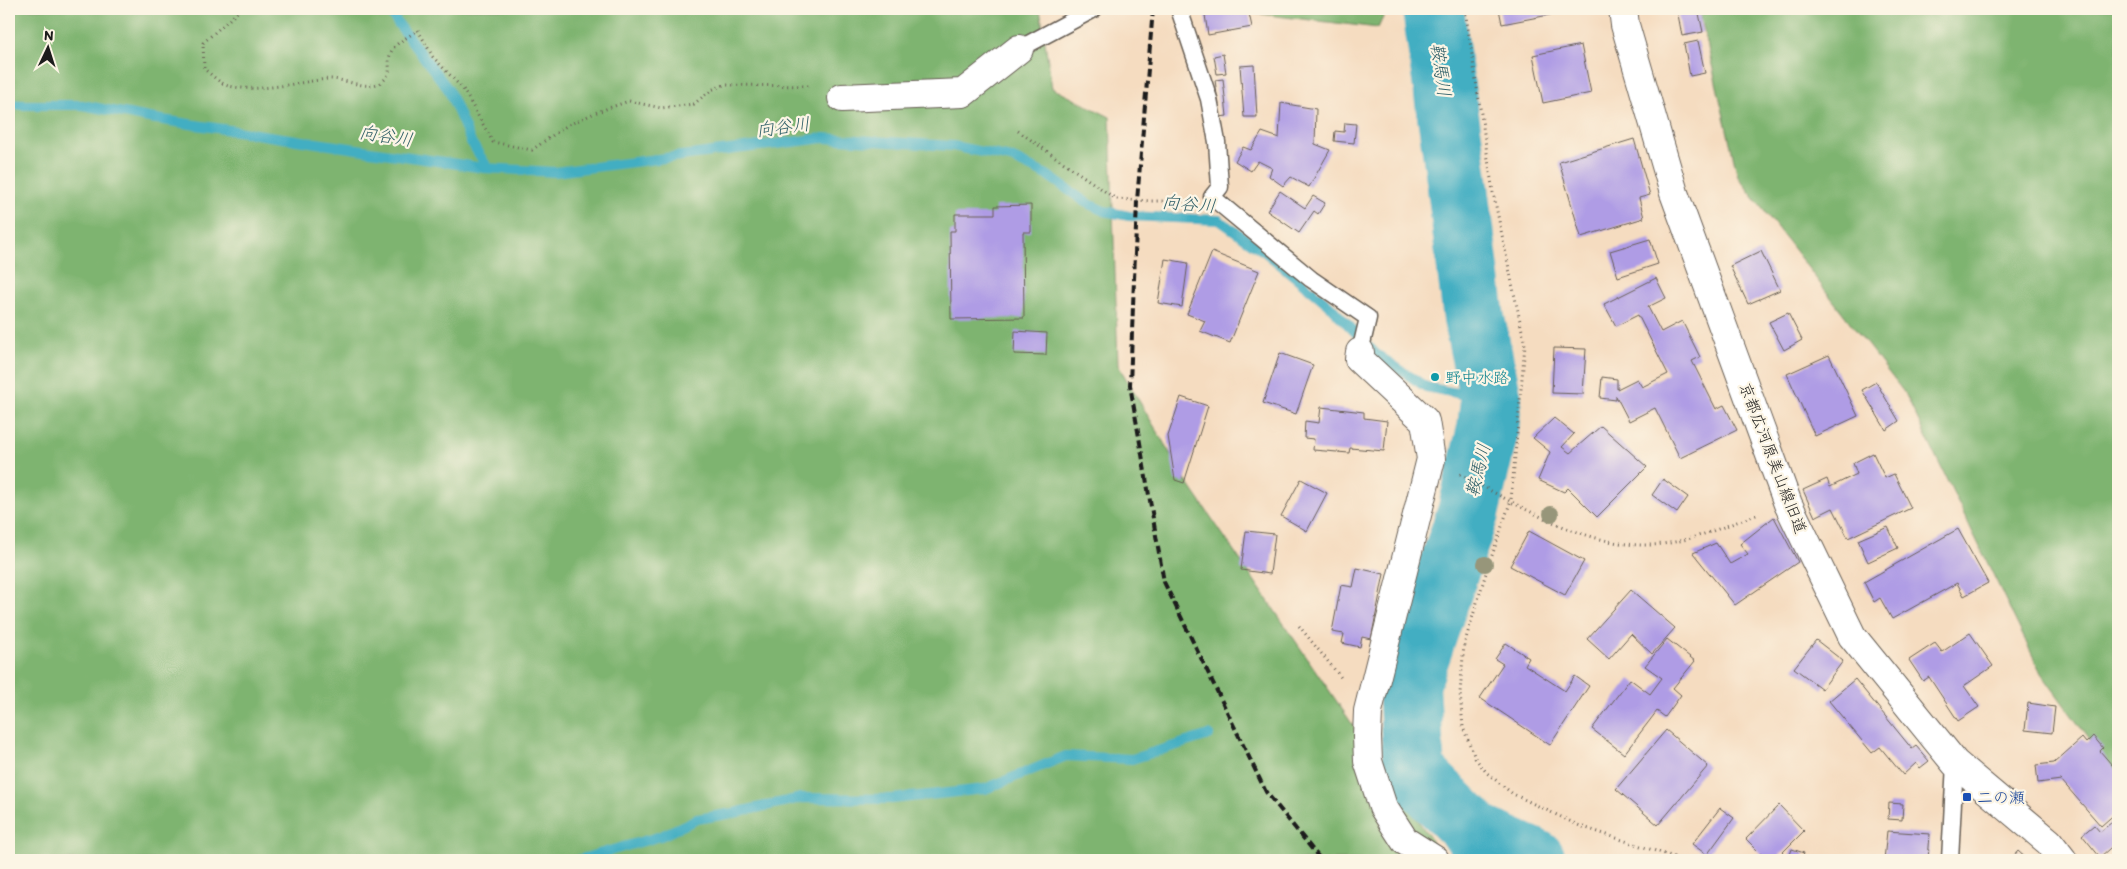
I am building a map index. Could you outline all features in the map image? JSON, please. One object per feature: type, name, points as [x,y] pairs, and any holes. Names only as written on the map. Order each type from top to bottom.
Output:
[{"type":"street","name":"京都広河原美山線旧道","points":[[1623,9],[1625,25],[1674,193],[1788,504],[1852,636],[1955,763],[2049,842],[2063,860]]},
{"type":"street","points":[[842,98],[963,93],[1020,50]]},
{"type":"street","points":[[1364,339],[1358,360],[1425,421],[1431,459],[1368,711],[1366,737],[1368,761],[1383,807],[1405,841],[1435,860]]},
{"type":"lane","points":[[1020,50],[1094,9]]},
{"type":"lane","points":[[1179,9],[1209,99],[1217,142],[1220,187],[1212,197],[1311,279],[1368,318],[1364,339]]},
{"type":"lane","points":[[1950,860],[1955,763]]},
{"type":"path","points":[[241,9],[203,43],[204,69],[228,86],[251,88],[311,83],[329,79],[350,81],[369,86],[384,80],[390,70],[390,55],[397,44],[418,30],[433,57],[463,88],[493,142],[532,150],[566,126],[597,112],[629,101],[661,108],[694,104],[712,90],[724,85],[808,86]]},
{"type":"path","points":[[1465,9],[1493,192],[1525,345],[1511,500],[1474,610],[1464,645],[1460,670],[1460,693],[1466,740],[1475,758],[1487,773],[1513,794],[1580,826],[1683,860]]},
{"type":"path","points":[[1018,131],[1116,199],[1151,202],[1194,201]]},
{"type":"path","points":[[1456,472],[1505,498],[1573,530],[1601,539],[1634,545],[1668,544],[1691,538],[1788,504]]},
{"type":"path","points":[[1299,626],[1368,711]]},
{"type":"green space","points":[[9,9],[1040,9],[1052,88],[1110,117],[1118,365],[1187,482],[1445,860],[9,860]]},
{"type":"green space","points":[[1247,9],[1387,9],[1378,28],[1251,13]]},
{"type":"green space","points":[[1699,9],[2118,9],[2118,779],[2041,673],[1906,395],[1738,177]]},
{"type":"building","points":[[1248,9],[1252,27],[1208,35],[1205,15]]},
{"type":"building","points":[[1499,9],[1570,9],[1570,11],[1502,24]]},
{"type":"building","points":[[1677,9],[1698,9],[1703,32],[1682,36]]},
{"type":"building","points":[[1698,41],[1705,73],[1690,76],[1684,44]]},
{"type":"building","points":[[1581,45],[1591,93],[1543,103],[1533,55]]},
{"type":"building","points":[[1223,54],[1226,73],[1217,74],[1214,56]]},
{"type":"building","points":[[1254,65],[1257,117],[1244,117],[1240,66]]},
{"type":"building","points":[[1223,79],[1227,116],[1220,117],[1215,80]]},
{"type":"building","points":[[1281,103],[1316,109],[1315,144],[1330,150],[1309,187],[1291,177],[1283,186],[1269,176],[1272,168],[1258,161],[1251,171],[1235,161],[1243,147],[1251,150],[1262,132],[1279,138]]},
{"type":"building","points":[[1345,123],[1356,124],[1354,143],[1334,141],[1335,131],[1344,132]]},
{"type":"building","points":[[1634,139],[1650,195],[1639,198],[1644,218],[1581,237],[1559,162]]},
{"type":"building","points":[[1280,191],[1305,208],[1313,196],[1325,203],[1318,214],[1314,211],[1299,233],[1267,211]]},
{"type":"building","points":[[1031,205],[1031,232],[1023,232],[1024,318],[951,319],[950,231],[955,231],[955,214],[995,214],[995,206]]},
{"type":"building","points":[[1650,239],[1658,264],[1618,277],[1610,251]]},
{"type":"building","points":[[1761,251],[1780,290],[1748,304],[1730,266]]},
{"type":"building","points":[[1212,252],[1259,271],[1230,343],[1200,331],[1205,321],[1187,314]]},
{"type":"building","points":[[1165,259],[1188,263],[1182,307],[1158,303]]},
{"type":"building","points":[[1656,278],[1666,298],[1648,307],[1661,332],[1682,321],[1700,357],[1692,361],[1716,409],[1724,405],[1737,430],[1680,458],[1655,408],[1629,421],[1616,396],[1616,400],[1600,398],[1602,377],[1617,379],[1617,389],[1637,379],[1642,387],[1668,374],[1638,315],[1616,326],[1604,304]]},
{"type":"building","points":[[1788,313],[1802,340],[1784,350],[1769,322]]},
{"type":"building","points":[[1015,331],[1047,333],[1046,355],[1014,354]]},
{"type":"building","points":[[1554,348],[1586,349],[1583,394],[1552,393]]},
{"type":"building","points":[[1280,353],[1313,365],[1296,414],[1263,403]]},
{"type":"building","points":[[1829,355],[1858,416],[1815,436],[1787,374]]},
{"type":"building","points":[[1876,382],[1899,421],[1886,430],[1862,390]]},
{"type":"building","points":[[1181,397],[1208,406],[1184,483],[1175,480],[1168,436]]},
{"type":"building","points":[[1321,407],[1364,412],[1364,418],[1387,421],[1384,451],[1350,448],[1349,453],[1313,450],[1314,439],[1304,438],[1305,421],[1319,423]]},
{"type":"building","points":[[1554,418],[1574,434],[1562,447],[1570,453],[1601,426],[1647,467],[1597,517],[1568,488],[1564,492],[1538,480],[1550,452],[1533,438]]},
{"type":"building","points":[[1873,453],[1885,478],[1894,474],[1911,508],[1848,538],[1833,508],[1815,517],[1803,490],[1827,479],[1830,487],[1857,474],[1853,463]]},
{"type":"building","points":[[1301,479],[1327,493],[1307,531],[1281,516]]},
{"type":"building","points":[[1663,479],[1688,497],[1677,513],[1652,495]]},
{"type":"building","points":[[1774,517],[1798,562],[1735,605],[1693,553],[1716,543],[1730,564],[1748,554],[1740,544]]},
{"type":"building","points":[[1888,527],[1898,548],[1868,562],[1858,540]]},
{"type":"building","points":[[1958,529],[1988,583],[1964,596],[1957,583],[1892,619],[1880,598],[1874,602],[1864,582]]},
{"type":"building","points":[[1246,531],[1275,534],[1270,574],[1241,570]]},
{"type":"building","points":[[1529,531],[1584,561],[1565,595],[1510,566]]},
{"type":"building","points":[[1357,568],[1384,574],[1371,639],[1362,637],[1360,647],[1342,643],[1344,634],[1332,632],[1341,585],[1353,587]]},
{"type":"building","points":[[1631,590],[1675,628],[1652,654],[1631,634],[1609,659],[1587,639]]},
{"type":"building","points":[[1970,633],[1993,666],[1964,686],[1979,707],[1958,721],[1929,677],[1923,681],[1909,660],[1935,643],[1942,652]]},
{"type":"building","points":[[1667,639],[1695,661],[1673,688],[1681,695],[1665,717],[1657,711],[1624,754],[1592,729],[1630,679],[1650,694],[1662,678],[1645,666]]},
{"type":"building","points":[[1816,640],[1843,661],[1822,689],[1794,668]]},
{"type":"building","points":[[1506,643],[1529,658],[1525,665],[1565,691],[1575,676],[1589,686],[1550,745],[1480,698],[1503,664],[1495,659]]},
{"type":"building","points":[[1855,679],[1912,749],[1916,746],[1929,761],[1920,768],[1916,763],[1903,775],[1880,747],[1872,753],[1829,701]]},
{"type":"building","points":[[2028,703],[2055,707],[2052,733],[2025,730]]},
{"type":"building","points":[[1666,730],[1708,766],[1658,825],[1616,789]]},
{"type":"building","points":[[2093,736],[2103,748],[2100,751],[2118,772],[2118,811],[2101,826],[2061,780],[2038,783],[2036,765],[2054,763],[2082,738],[2086,743]]},
{"type":"building","points":[[1889,803],[1903,804],[1902,820],[1888,819]]},
{"type":"building","points":[[1779,805],[1804,831],[1775,860],[1767,860],[1746,839]]},
{"type":"building","points":[[1720,808],[1734,818],[1707,855],[1692,844]]},
{"type":"building","points":[[2118,817],[2118,841],[2100,857],[2082,835],[2094,825],[2100,832]]},
{"type":"building","points":[[1887,831],[1930,834],[1928,860],[1884,860]]},
{"type":"building","points":[[1792,849],[1804,853],[1802,860],[1788,860]]},
{"type":"building","points":[[2018,851],[2028,860],[2010,860]]},
{"type":"waterway","points":[[387,9],[448,89],[471,142],[488,168]]},
{"type":"waterway","name":"鞍馬川","points":[[1433,9],[1457,179],[1474,319],[1491,400],[1488,429],[1468,513],[1409,685],[1414,772],[1476,834],[1535,860]]},
{"type":"waterway","name":"向谷川","points":[[9,104],[82,105],[149,118],[484,168],[555,172],[824,138],[953,146],[1011,158],[1047,175],[1087,203],[1104,211],[1129,216],[1219,220],[1266,253],[1329,305],[1376,354],[1426,387],[1491,400]]},
{"type":"waterway","points":[[578,860],[661,836],[697,819],[801,798],[892,799],[985,789],[1066,756],[1132,759],[1209,735]]},
{"type":"railway","points":[[1153,9],[1137,201],[1130,385],[1164,582],[1266,792],[1321,860]]},
{"type":"place","name":"野中水路","points":[[1435,377]]},
{"type":"place","name":"二の瀬","points":[[1967,797]]}]
